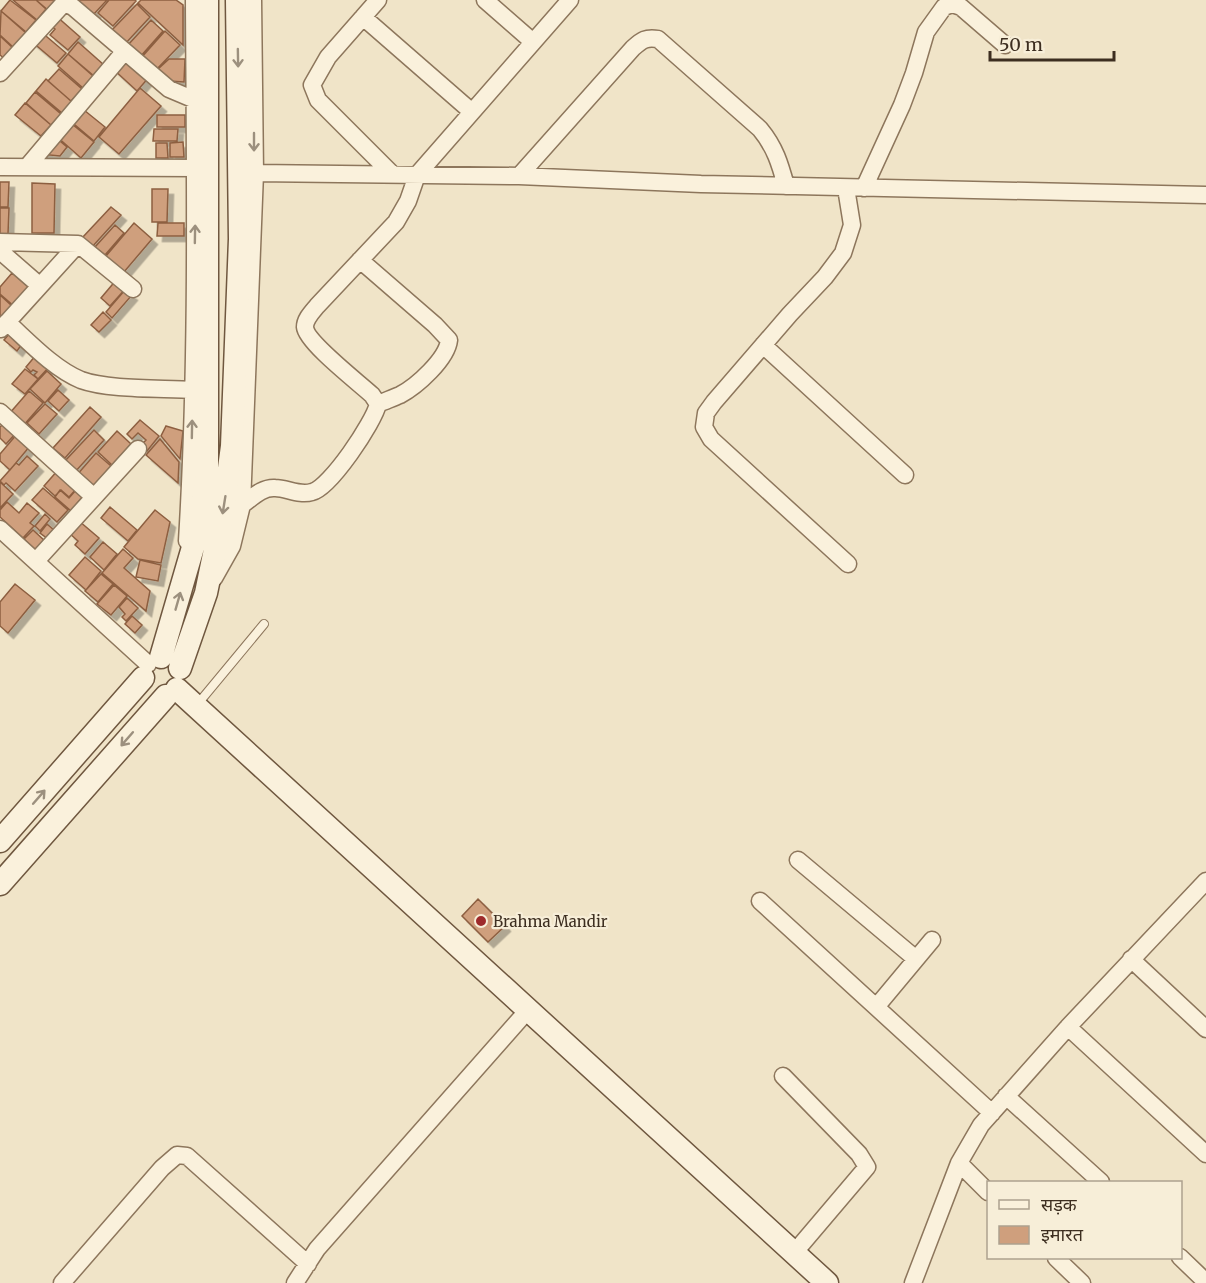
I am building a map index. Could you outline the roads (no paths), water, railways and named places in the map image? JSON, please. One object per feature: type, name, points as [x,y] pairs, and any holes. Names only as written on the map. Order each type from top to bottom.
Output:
[{"type":"main road","points":[[0,841],[163,675],[185,572],[198,530],[207,475],[207,0]]},
{"type":"main road","points":[[0,884],[163,675],[206,593],[224,506],[232,446],[240,239],[237,0]]},
{"type":"main road","points":[[163,675],[826,1283]]},
{"type":"street","points":[[185,572],[191,470],[196,168],[194,0]]},
{"type":"street","points":[[206,593],[232,546],[242,505],[255,173],[253,0]]},
{"type":"street","points":[[378,0],[328,57],[312,85],[318,100],[393,175]]},
{"type":"street","points":[[485,0],[533,42]]},
{"type":"street","points":[[242,505],[263,490],[274,488],[305,494],[315,492],[363,437],[376,415],[378,404],[372,395],[313,342],[305,330],[306,322],[396,222],[408,201],[417,175],[570,0]]},
{"type":"street","points":[[0,73],[64,3],[73,7],[169,89],[195,100]]},
{"type":"street","points":[[864,188],[902,105],[926,32],[944,7],[952,4],[961,7],[1005,45]]},
{"type":"street","points":[[363,17],[472,112]]},
{"type":"street","points":[[519,176],[633,48],[642,40],[649,38],[658,39],[760,129],[771,143],[779,159],[786,186]]},
{"type":"street","points":[[27,167],[124,52]]},
{"type":"street","points":[[0,166],[196,168]]},
{"type":"street","points":[[255,173],[519,176],[846,188],[1206,195]]},
{"type":"street","points":[[846,188],[852,225],[843,252],[825,277],[714,402],[706,414],[704,427],[711,439],[848,564]]},
{"type":"street","points":[[0,242],[78,244],[133,289]]},
{"type":"street","points":[[78,244],[4,326],[70,374],[82,380],[106,385],[192,390]]},
{"type":"street","points":[[0,251],[39,285]]},
{"type":"street","points":[[360,260],[449,340],[444,355],[416,384],[401,395],[378,404]]},
{"type":"street","points":[[763,345],[905,475]]},
{"type":"street","points":[[0,412],[94,496]]},
{"type":"street","points":[[36,561],[138,449]]},
{"type":"street","points":[[0,529],[163,675]]},
{"type":"street","points":[[798,860],[916,959]]},
{"type":"street","points":[[913,1283],[959,1163],[981,1125],[1131,960],[1202,893]]},
{"type":"street","points":[[760,901],[992,1113]]},
{"type":"street","points":[[877,1006],[932,940]]},
{"type":"street","points":[[1131,960],[1206,1029]]},
{"type":"street","points":[[295,1283],[317,1249],[528,1010]]},
{"type":"street","points":[[1068,1027],[1206,1154]]},
{"type":"street","points":[[783,1076],[860,1154],[867,1167],[794,1253]]},
{"type":"street","points":[[1006,1096],[1100,1181]]},
{"type":"street","points":[[62,1283],[162,1168],[177,1155],[187,1156],[308,1264]]},
{"type":"street","points":[[959,1163],[987,1191]]},
{"type":"street","points":[[1058,1259],[1082,1283]]},
{"type":"street","points":[[1182,1259],[1206,1282]]},
{"type":"lane","points":[[195,706],[264,624]]},
{"type":"place","name":"Brahma Mandir","points":[[481,921]]}]
